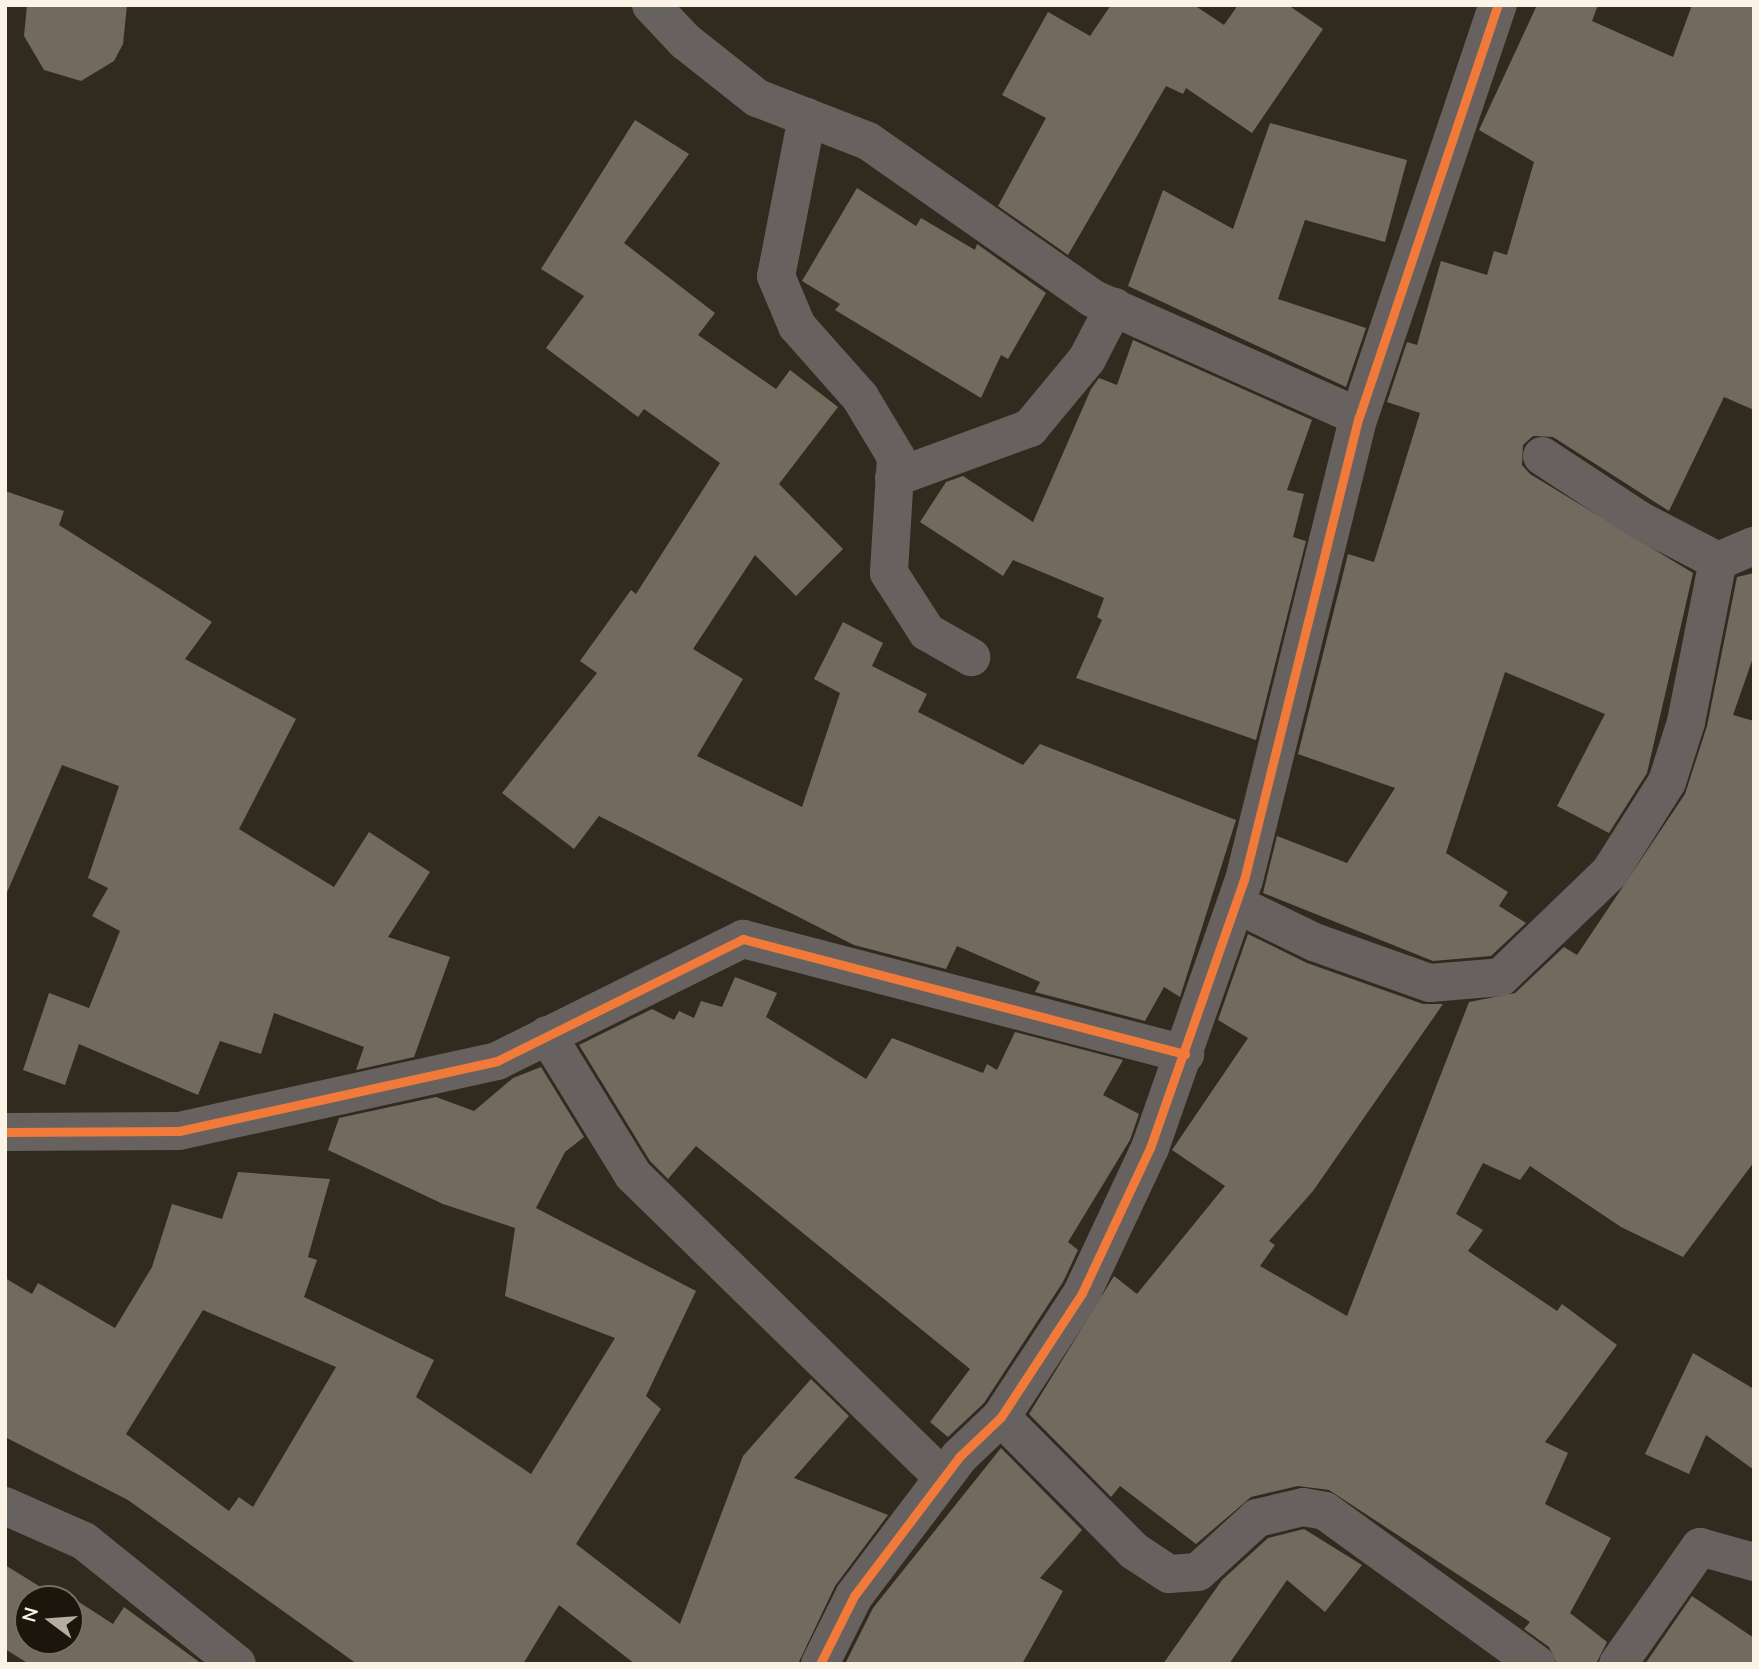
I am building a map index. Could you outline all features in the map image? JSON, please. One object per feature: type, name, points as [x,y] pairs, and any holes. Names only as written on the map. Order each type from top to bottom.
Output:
[{"type":"street","points":[[651,5],[685,41],[757,98],[868,141],[1114,307],[1359,417]]},
{"type":"street","points":[[820,1664],[854,1596],[943,1477],[1001,1417],[1082,1293],[1150,1149],[1236,904],[1359,417],[1497,5]]},
{"type":"street","points":[[807,117],[776,276],[797,326],[860,397],[896,457],[889,573],[927,632],[971,657]]},
{"type":"street","points":[[894,478],[1030,429],[1087,359],[1114,307]]},
{"type":"street","points":[[1542,456],[1641,521],[1718,561]]},
{"type":"street","points":[[1718,561],[1754,546]]},
{"type":"street","points":[[1236,904],[1314,942],[1430,983],[1501,978],[1610,872],[1667,782],[1686,722],[1718,561]]},
{"type":"street","points":[[5,1132],[179,1131],[497,1060],[743,939],[1185,1054]]},
{"type":"street","points":[[547,1035],[633,1175],[943,1477]]},
{"type":"street","points":[[1001,1417],[1134,1551],[1169,1574],[1198,1572],[1257,1517],[1303,1507],[1325,1511],[1536,1664]]},
{"type":"street","points":[[5,1506],[84,1541],[237,1664]]},
{"type":"street","points":[[1618,1664],[1700,1547],[1754,1562]]},
{"type":"building","points":[[27,5],[127,5],[123,44],[114,61],[81,81],[44,70],[24,36]]},
{"type":"building","points":[[1111,5],[1194,5],[1224,25],[1238,5],[1288,5],[1323,29],[1252,133],[1186,88],[1183,94],[1166,86],[1068,255],[998,206],[1046,118],[1002,95],[1048,12],[1090,36]]},
{"type":"building","points":[[1537,5],[1598,5],[1592,21],[1673,57],[1692,5],[1754,5],[1754,410],[1724,397],[1669,511],[1553,437],[1533,436],[1523,445],[1522,465],[1530,474],[1693,573],[1647,773],[1609,833],[1557,806],[1605,714],[1505,672],[1446,853],[1508,892],[1499,906],[1526,923],[1491,956],[1433,961],[1263,893],[1277,836],[1347,863],[1395,788],[1298,754],[1348,554],[1374,562],[1420,413],[1387,402],[1407,342],[1417,345],[1441,261],[1487,275],[1494,251],[1507,255],[1534,162],[1479,130]]},
{"type":"building","points":[[635,120],[689,154],[624,243],[715,313],[698,335],[776,389],[790,370],[838,407],[779,484],[843,549],[796,596],[755,555],[693,649],[743,679],[697,756],[802,807],[840,693],[814,679],[843,622],[883,643],[872,666],[927,694],[918,712],[1023,765],[1040,744],[1236,820],[1180,997],[1164,987],[1145,1021],[1035,992],[1040,982],[957,946],[946,969],[854,945],[599,816],[574,849],[502,793],[597,673],[580,661],[631,590],[636,594],[720,463],[644,409],[638,417],[546,348],[584,296],[541,269]]},
{"type":"building","points":[[1270,123],[1407,160],[1385,242],[1305,220],[1278,299],[1366,328],[1346,387],[1128,286],[1163,190],[1233,229]]},
{"type":"building","points":[[857,188],[916,226],[921,218],[975,250],[977,244],[1046,293],[1008,359],[1001,355],[981,398],[835,310],[840,304],[802,281]]},
{"type":"building","points":[[1133,340],[1312,420],[1287,490],[1304,494],[1293,537],[1306,541],[1256,740],[1076,678],[1102,620],[1097,617],[1104,598],[1013,560],[1003,576],[920,522],[946,482],[963,476],[1033,522],[1091,389],[1099,378],[1117,385]]},
{"type":"building","points":[[5,491],[64,511],[59,525],[212,622],[185,659],[296,719],[239,829],[334,887],[369,832],[430,872],[388,937],[450,957],[414,1057],[356,1070],[364,1047],[274,1013],[261,1054],[220,1041],[198,1095],[79,1044],[65,1085],[23,1070],[49,993],[89,1008],[120,931],[92,916],[108,888],[88,878],[119,786],[62,765],[5,897]]},
{"type":"building","points":[[1754,573],[1754,655],[1733,715],[1754,721],[1754,1162],[1683,1257],[1621,1227],[1530,1166],[1520,1180],[1483,1163],[1456,1214],[1483,1230],[1468,1251],[1557,1311],[1562,1304],[1617,1345],[1545,1442],[1568,1453],[1545,1504],[1611,1538],[1570,1613],[1607,1642],[1596,1664],[1557,1664],[1549,1647],[1524,1629],[1530,1622],[1329,1490],[1298,1486],[1251,1497],[1196,1544],[1120,1486],[1111,1497],[1029,1414],[1114,1276],[1137,1294],[1225,1186],[1172,1150],[1248,1038],[1218,1020],[1248,934],[1307,963],[1423,1004],[1443,1004],[1313,1191],[1269,1241],[1275,1245],[1260,1266],[1347,1316],[1469,1002],[1515,993],[1564,947],[1577,955],[1685,794],[1707,726],[1737,577]]},
{"type":"building","points":[[735,977],[777,993],[766,1017],[866,1079],[892,1038],[983,1073],[987,1064],[997,1070],[1015,1032],[1123,1060],[1103,1095],[1139,1114],[1130,1140],[1068,1242],[1078,1250],[1063,1282],[984,1403],[948,1437],[930,1422],[970,1369],[696,1146],[668,1179],[650,1161],[579,1045],[652,1009],[674,1020],[679,1011],[694,1018],[701,1001],[722,1007]]},
{"type":"building","points":[[541,1067],[584,1137],[565,1152],[536,1208],[696,1291],[646,1396],[661,1409],[576,1544],[680,1624],[743,1456],[811,1379],[849,1416],[794,1478],[888,1515],[835,1586],[798,1664],[635,1664],[559,1605],[523,1664],[357,1664],[128,1500],[5,1437],[5,1278],[32,1294],[38,1283],[115,1328],[152,1267],[172,1204],[222,1219],[238,1172],[330,1179],[308,1257],[317,1260],[304,1297],[434,1360],[416,1397],[531,1474],[615,1338],[505,1296],[515,1228],[443,1204],[328,1150],[339,1118],[436,1097],[474,1111],[513,1078]],"holes":[[[203,1310],[336,1367],[253,1507],[239,1497],[229,1511],[126,1434]]]},
{"type":"building","points":[[1693,1353],[1754,1389],[1754,1470],[1706,1435],[1689,1474],[1645,1454]]},
{"type":"building","points":[[1001,1448],[1082,1530],[1040,1578],[1063,1591],[1022,1664],[845,1664],[873,1608]]},
{"type":"building","points":[[1304,1529],[1362,1565],[1325,1612],[1287,1580],[1229,1664],[1163,1664],[1222,1580],[1268,1538]]},
{"type":"building","points":[[5,1565],[37,1585],[14,1585],[14,1655],[5,1649]]},
{"type":"building","points":[[1692,1596],[1754,1638],[1754,1664],[1645,1664]]},
{"type":"building","points":[[84,1605],[113,1624],[124,1607],[202,1664],[29,1664],[15,1655],[84,1655]]},
{"type":"cycle path","points":[[820,1664],[854,1596],[959,1457],[1001,1417],[1082,1293],[1150,1148],[1244,880],[1359,417],[1498,5]]},
{"type":"cycle path","points":[[5,1132],[179,1131],[497,1061],[743,939],[1185,1054]]}]
